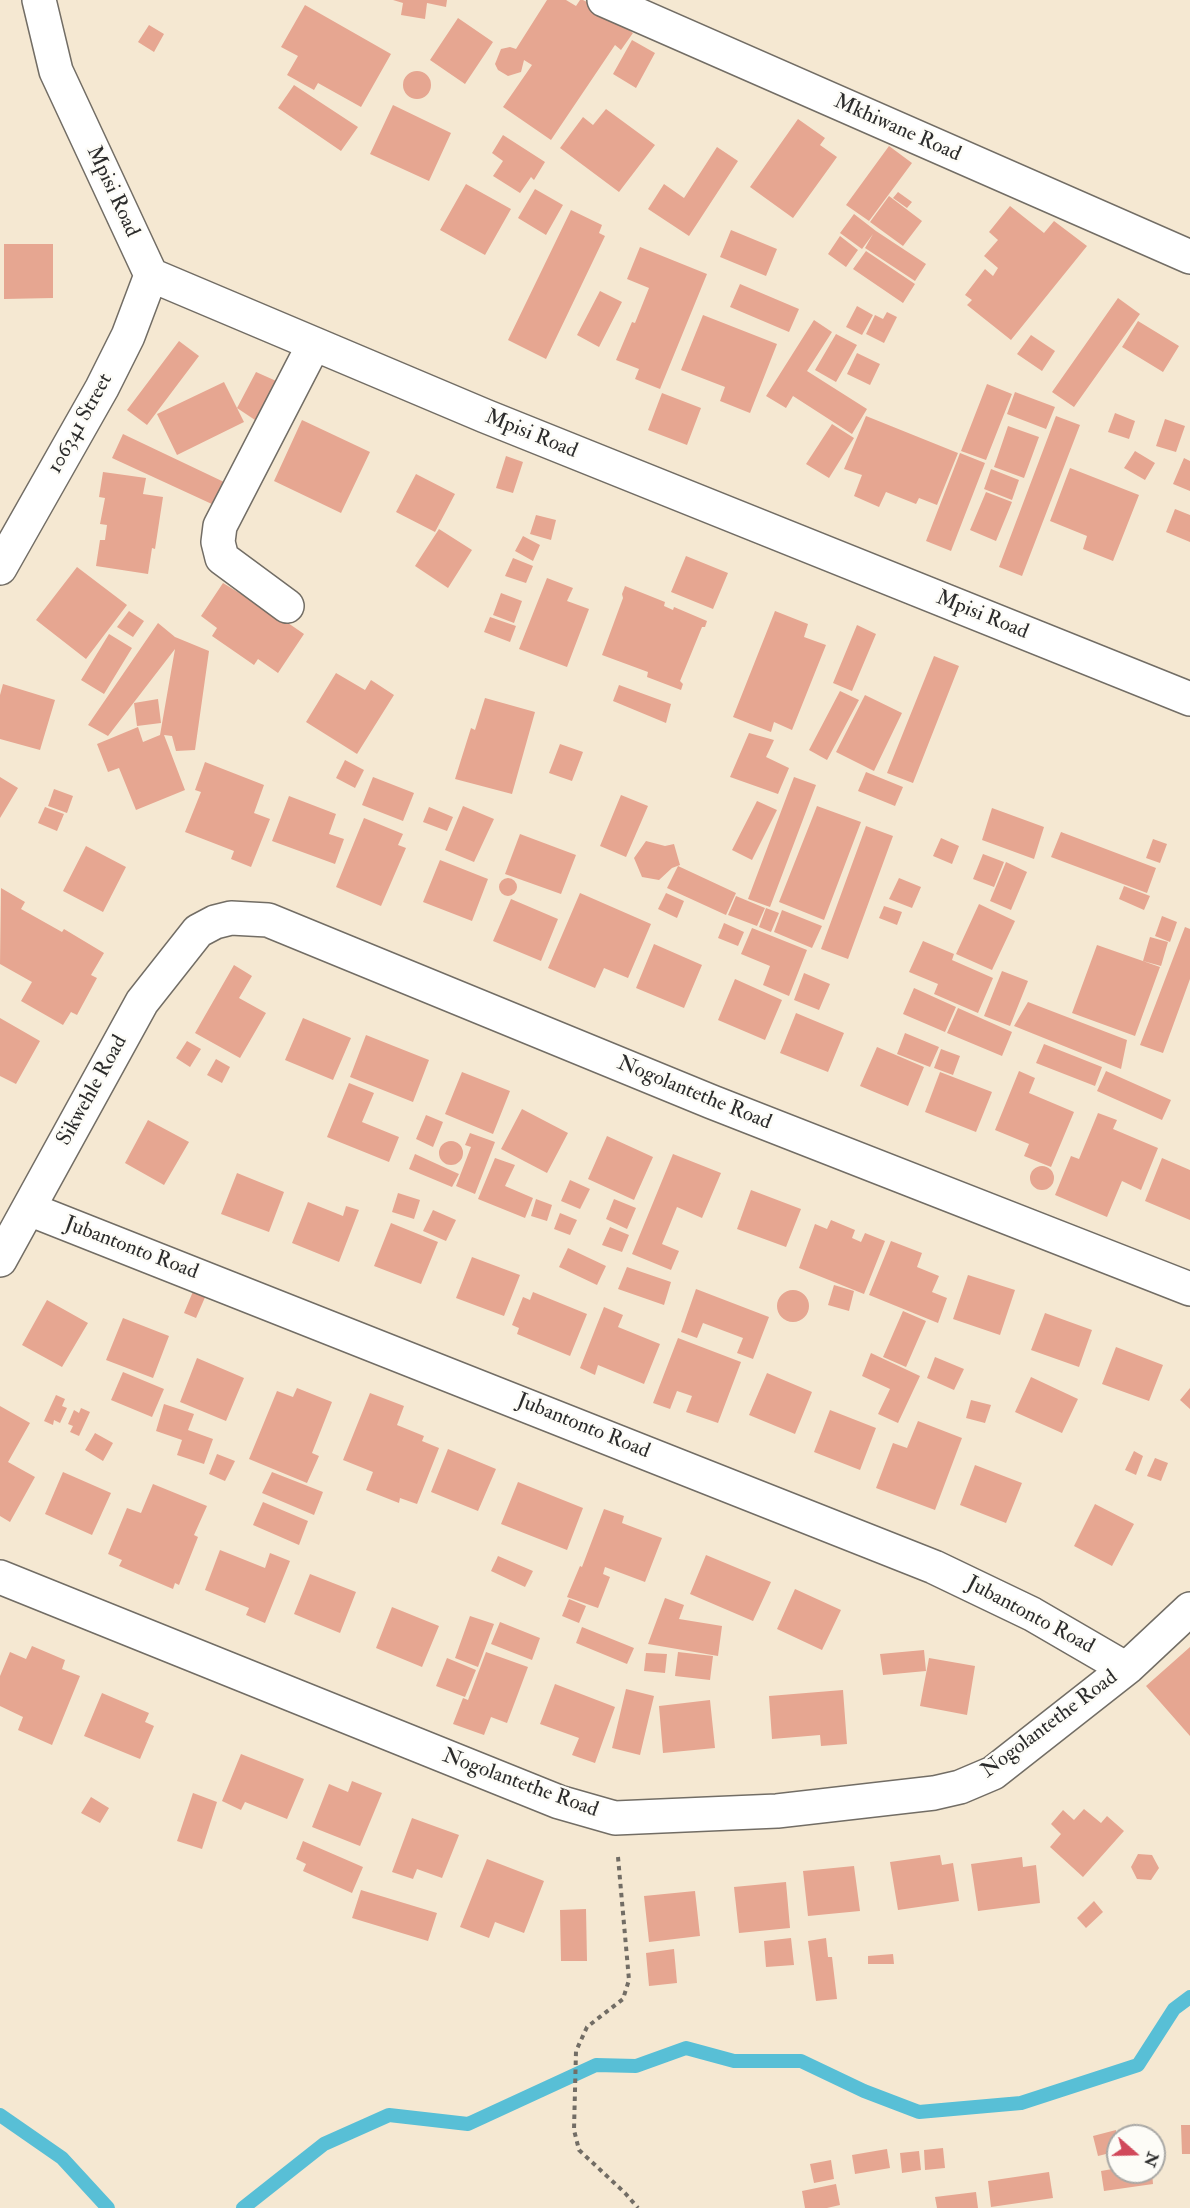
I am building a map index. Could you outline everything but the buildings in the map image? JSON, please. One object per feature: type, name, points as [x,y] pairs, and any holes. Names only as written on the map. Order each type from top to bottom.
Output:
[{"type":"street","name":"Mpisi Road","points":[[39,0],[56,71],[151,275],[496,421],[1190,699]]},
{"type":"street","name":"Mkhiwane Road","points":[[604,0],[1190,257]]},
{"type":"street","name":"106341 Street","points":[[0,568],[102,388],[128,336],[151,275]]},
{"type":"street","points":[[287,606],[222,558],[218,542],[220,526],[314,344]]},
{"type":"street","name":"Nogolantethe Road","points":[[198,931],[214,922],[231,918],[268,920],[712,1102],[1190,1289]]},
{"type":"street","name":"Sikwehle Road","points":[[0,1260],[142,1002],[198,931]]},
{"type":"street","name":"Jubantonto Road","points":[[29,1209],[934,1566],[1032,1614],[1118,1664],[1128,1667]]},
{"type":"street","name":"Nogolantethe Road","points":[[0,1577],[559,1802],[615,1818],[777,1811],[934,1793],[960,1787],[993,1773],[1128,1667],[1190,1609]]},
{"type":"path","points":[[615,1818],[629,1980],[623,1999],[587,2027],[576,2051],[574,2130],[579,2150],[638,2208]]},
{"type":"waterway","points":[[243,2208],[324,2144],[389,2115],[468,2124],[596,2065],[636,2066],[686,2048],[734,2061],[801,2061],[864,2091],[919,2112],[1021,2103],[1138,2065],[1174,2009],[1190,1997]]},
{"type":"waterway","points":[[0,2115],[62,2158],[108,2208]]}]
